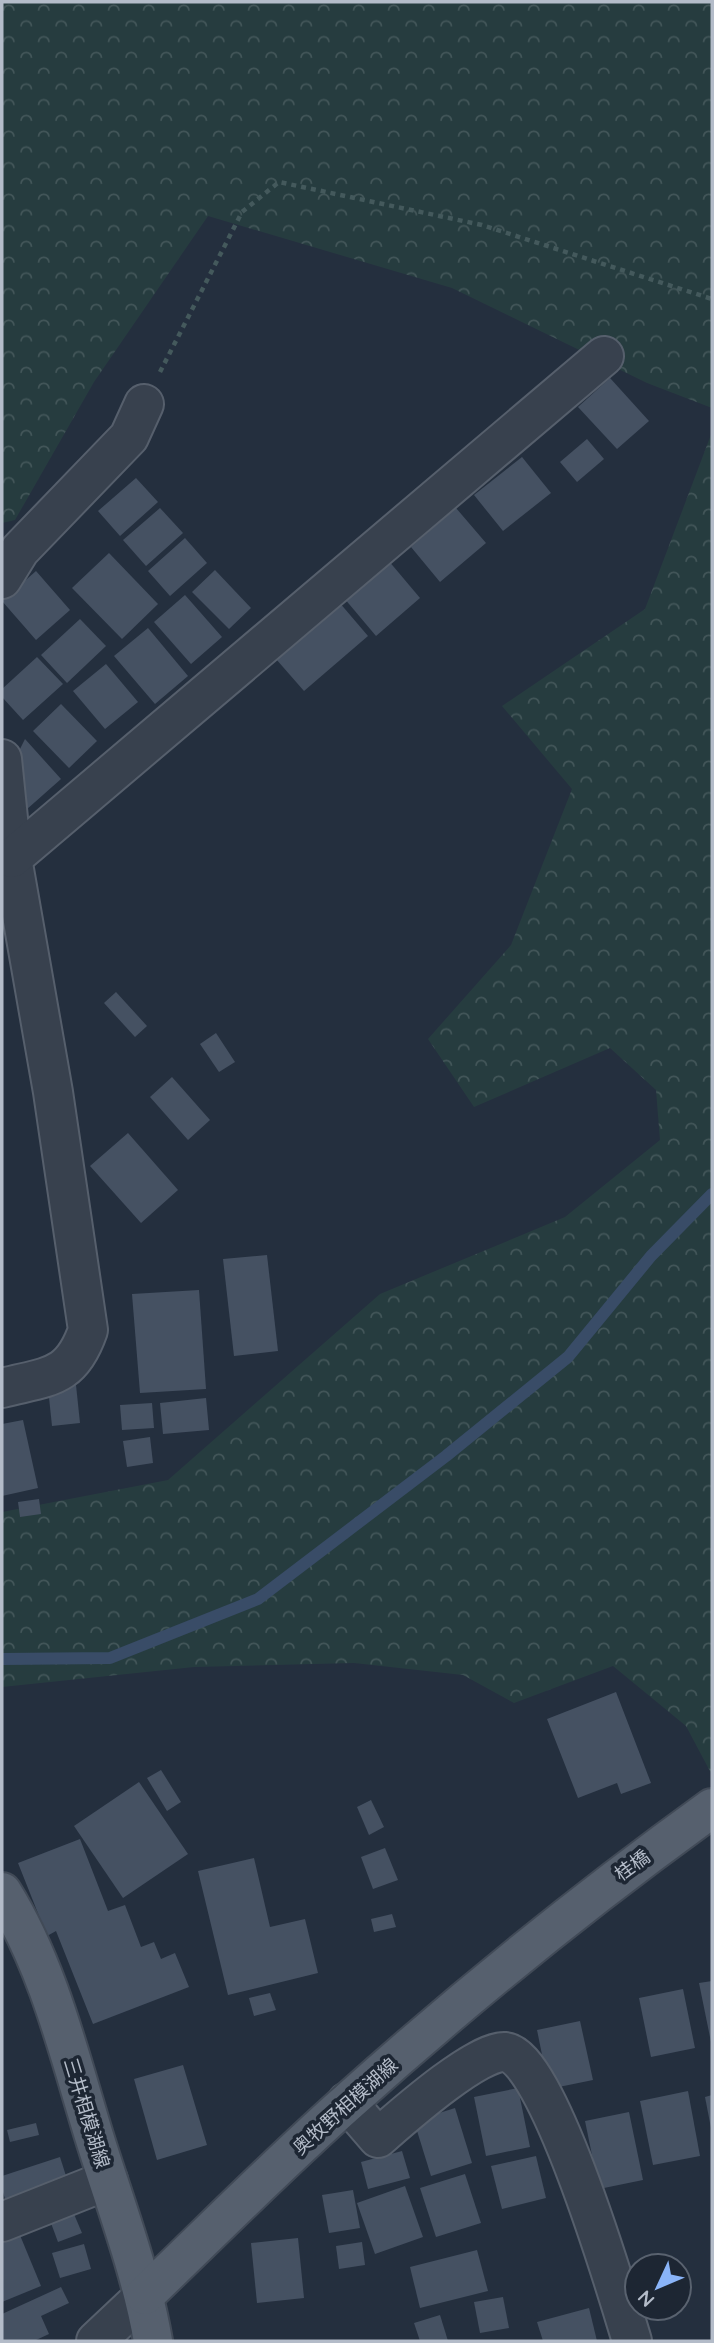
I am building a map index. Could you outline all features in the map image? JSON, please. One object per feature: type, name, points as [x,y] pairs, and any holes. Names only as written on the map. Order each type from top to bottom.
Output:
[{"type":"main road","name":"桂橋","points":[[554,1926],[611,1880],[712,1808]]},
{"type":"main road","name":"三井相模湖線","points":[[2,1892],[38,1961],[145,2295],[153,2341]]},
{"type":"main road","name":"奥牧野相模湖線","points":[[145,2295],[347,2102],[554,1926]]},
{"type":"street","points":[[12,858],[604,356]]},
{"type":"street","points":[[2,579],[20,550],[129,437],[144,404]]},
{"type":"street","points":[[2,759],[12,858],[53,1092],[88,1330],[80,1353],[65,1370],[2,1388]]},
{"type":"street","points":[[347,2102],[378,2138],[433,2091],[488,2057],[505,2052],[518,2057],[552,2109],[599,2235],[632,2341]]},
{"type":"street","points":[[2,2222],[108,2180]]},
{"type":"street","points":[[96,2341],[145,2295]]},
{"type":"path","points":[[144,404],[242,212],[279,182],[482,225],[712,299]]},
{"type":"green space","points":[[2,2],[712,2],[712,408],[647,383],[452,288],[208,216],[94,382],[15,520],[2,523]]},
{"type":"green space","points":[[712,432],[712,1775],[686,1726],[613,1666],[514,1703],[463,1675],[354,1663],[194,1667],[2,1687],[2,1512],[168,1480],[380,1294],[565,1217],[660,1140],[656,1090],[610,1048],[474,1107],[428,1039],[511,945],[572,789],[502,706],[645,609]]},
{"type":"building","points":[[610,378],[649,421],[617,449],[578,407]]},
{"type":"building","points":[[587,439],[604,459],[577,482],[560,462]]},
{"type":"building","points":[[522,457],[551,493],[503,531],[474,495]]},
{"type":"building","points":[[136,478],[158,502],[120,536],[98,511]]},
{"type":"building","points":[[160,508],[183,533],[146,566],[123,540]]},
{"type":"building","points":[[456,508],[486,543],[440,582],[411,547]]},
{"type":"building","points":[[185,538],[207,563],[170,596],[148,571]]},
{"type":"building","points":[[109,553],[158,604],[122,639],[72,588]]},
{"type":"building","points":[[388,560],[420,598],[376,636],[344,598]]},
{"type":"building","points":[[215,570],[251,608],[229,629],[192,592]]},
{"type":"building","points":[[36,571],[70,610],[36,640],[2,601]]},
{"type":"building","points":[[185,595],[222,637],[191,664],[154,622]]},
{"type":"building","points":[[333,595],[368,636],[304,691],[269,651]]},
{"type":"building","points":[[80,619],[106,646],[67,683],[41,655]]},
{"type":"building","points":[[148,628],[188,676],[155,704],[114,656]]},
{"type":"building","points":[[37,657],[63,684],[23,720],[2,697],[2,689]]},
{"type":"building","points":[[106,664],[138,702],[105,729],[73,691]]},
{"type":"building","points":[[61,704],[97,741],[69,768],[33,731]]},
{"type":"building","points":[[25,739],[61,779],[26,810],[8,773]]},
{"type":"building","points":[[116,992],[147,1026],[135,1037],[104,1003]]},
{"type":"building","points":[[216,1033],[235,1062],[219,1072],[200,1044]]},
{"type":"building","points":[[172,1077],[210,1120],[188,1140],[150,1097]]},
{"type":"building","points":[[128,1133],[178,1190],[141,1223],[90,1166]]},
{"type":"building","points":[[267,1255],[278,1351],[234,1356],[223,1259]]},
{"type":"building","points":[[199,1290],[206,1389],[140,1393],[132,1294]]},
{"type":"building","points":[[76,1385],[80,1423],[52,1426],[48,1388]]},
{"type":"building","points":[[206,1398],[209,1430],[163,1434],[160,1403]]},
{"type":"building","points":[[152,1403],[154,1428],[122,1430],[120,1405]]},
{"type":"building","points":[[23,1420],[38,1488],[2,1496],[2,1424]]},
{"type":"building","points":[[150,1437],[153,1463],[127,1467],[123,1441]]},
{"type":"building","points":[[39,1499],[41,1514],[20,1517],[18,1502]]},
{"type":"building","points":[[616,1692],[651,1783],[621,1794],[617,1783],[578,1798],[547,1719]]},
{"type":"building","points":[[161,1770],[181,1802],[167,1811],[147,1778]]},
{"type":"building","points":[[139,1782],[188,1854],[123,1898],[74,1826]]},
{"type":"building","points":[[371,1800],[384,1827],[369,1835],[357,1807]]},
{"type":"building","points":[[80,1839],[108,1911],[125,1905],[141,1947],[154,1942],[161,1959],[175,1953],[189,1987],[93,2024],[56,1931],[47,1936],[18,1863]]},
{"type":"building","points":[[385,1848],[398,1880],[373,1889],[361,1857]]},
{"type":"building","points":[[254,1858],[270,1927],[305,1919],[318,1973],[228,1995],[198,1871]]},
{"type":"building","points":[[392,1914],[396,1927],[374,1932],[371,1919]]},
{"type":"building","points":[[712,1981],[712,2042],[711,2042],[699,1983]]},
{"type":"building","points":[[683,1989],[695,2048],[651,2057],[639,1998]]},
{"type":"building","points":[[270,1993],[276,2010],[254,2016],[249,1998]]},
{"type":"building","points":[[580,2021],[593,2080],[549,2089],[537,2030]]},
{"type":"building","points":[[183,2065],[207,2145],[157,2160],[134,2079]]},
{"type":"building","points":[[518,2088],[530,2147],[486,2156],[474,2097]]},
{"type":"building","points":[[688,2091],[700,2156],[653,2165],[640,2101]]},
{"type":"building","points":[[712,2095],[712,2127],[711,2128],[705,2097]]},
{"type":"building","points":[[455,2108],[472,2163],[431,2176],[414,2121]]},
{"type":"building","points":[[629,2112],[643,2180],[599,2189],[585,2121]]},
{"type":"building","points":[[36,2123],[39,2135],[10,2142],[7,2130]]},
{"type":"building","points":[[402,2151],[410,2178],[368,2189],[361,2162]]},
{"type":"building","points":[[536,2156],[546,2198],[502,2209],[491,2166]]},
{"type":"building","points":[[60,2157],[73,2198],[11,2218],[2,2189],[2,2176]]},
{"type":"building","points":[[465,2174],[481,2223],[436,2237],[420,2188]]},
{"type":"building","points":[[405,2186],[423,2237],[375,2254],[357,2203]]},
{"type":"building","points":[[353,2190],[360,2228],[329,2233],[322,2195]]},
{"type":"building","points":[[71,2207],[82,2233],[58,2242],[48,2215]]},
{"type":"building","points":[[17,2228],[41,2286],[2,2302],[2,2235]]},
{"type":"building","points":[[298,2238],[304,2298],[257,2303],[251,2243]]},
{"type":"building","points":[[362,2242],[365,2265],[339,2269],[336,2246]]},
{"type":"building","points":[[84,2244],[91,2269],[60,2278],[52,2253]]},
{"type":"building","points":[[477,2250],[488,2291],[420,2308],[410,2267]]},
{"type":"building","points":[[61,2287],[69,2303],[41,2316],[49,2334],[34,2341],[2,2341],[2,2314]]},
{"type":"building","points":[[503,2297],[509,2328],[480,2333],[474,2302]]},
{"type":"building","points":[[589,2308],[597,2341],[543,2341],[537,2322]]},
{"type":"building","points":[[440,2315],[448,2341],[420,2341],[414,2323]]},
{"type":"waterway","points":[[2,1659],[110,1658],[258,1599],[446,1456],[568,1357],[651,1256],[712,1194]]}]
